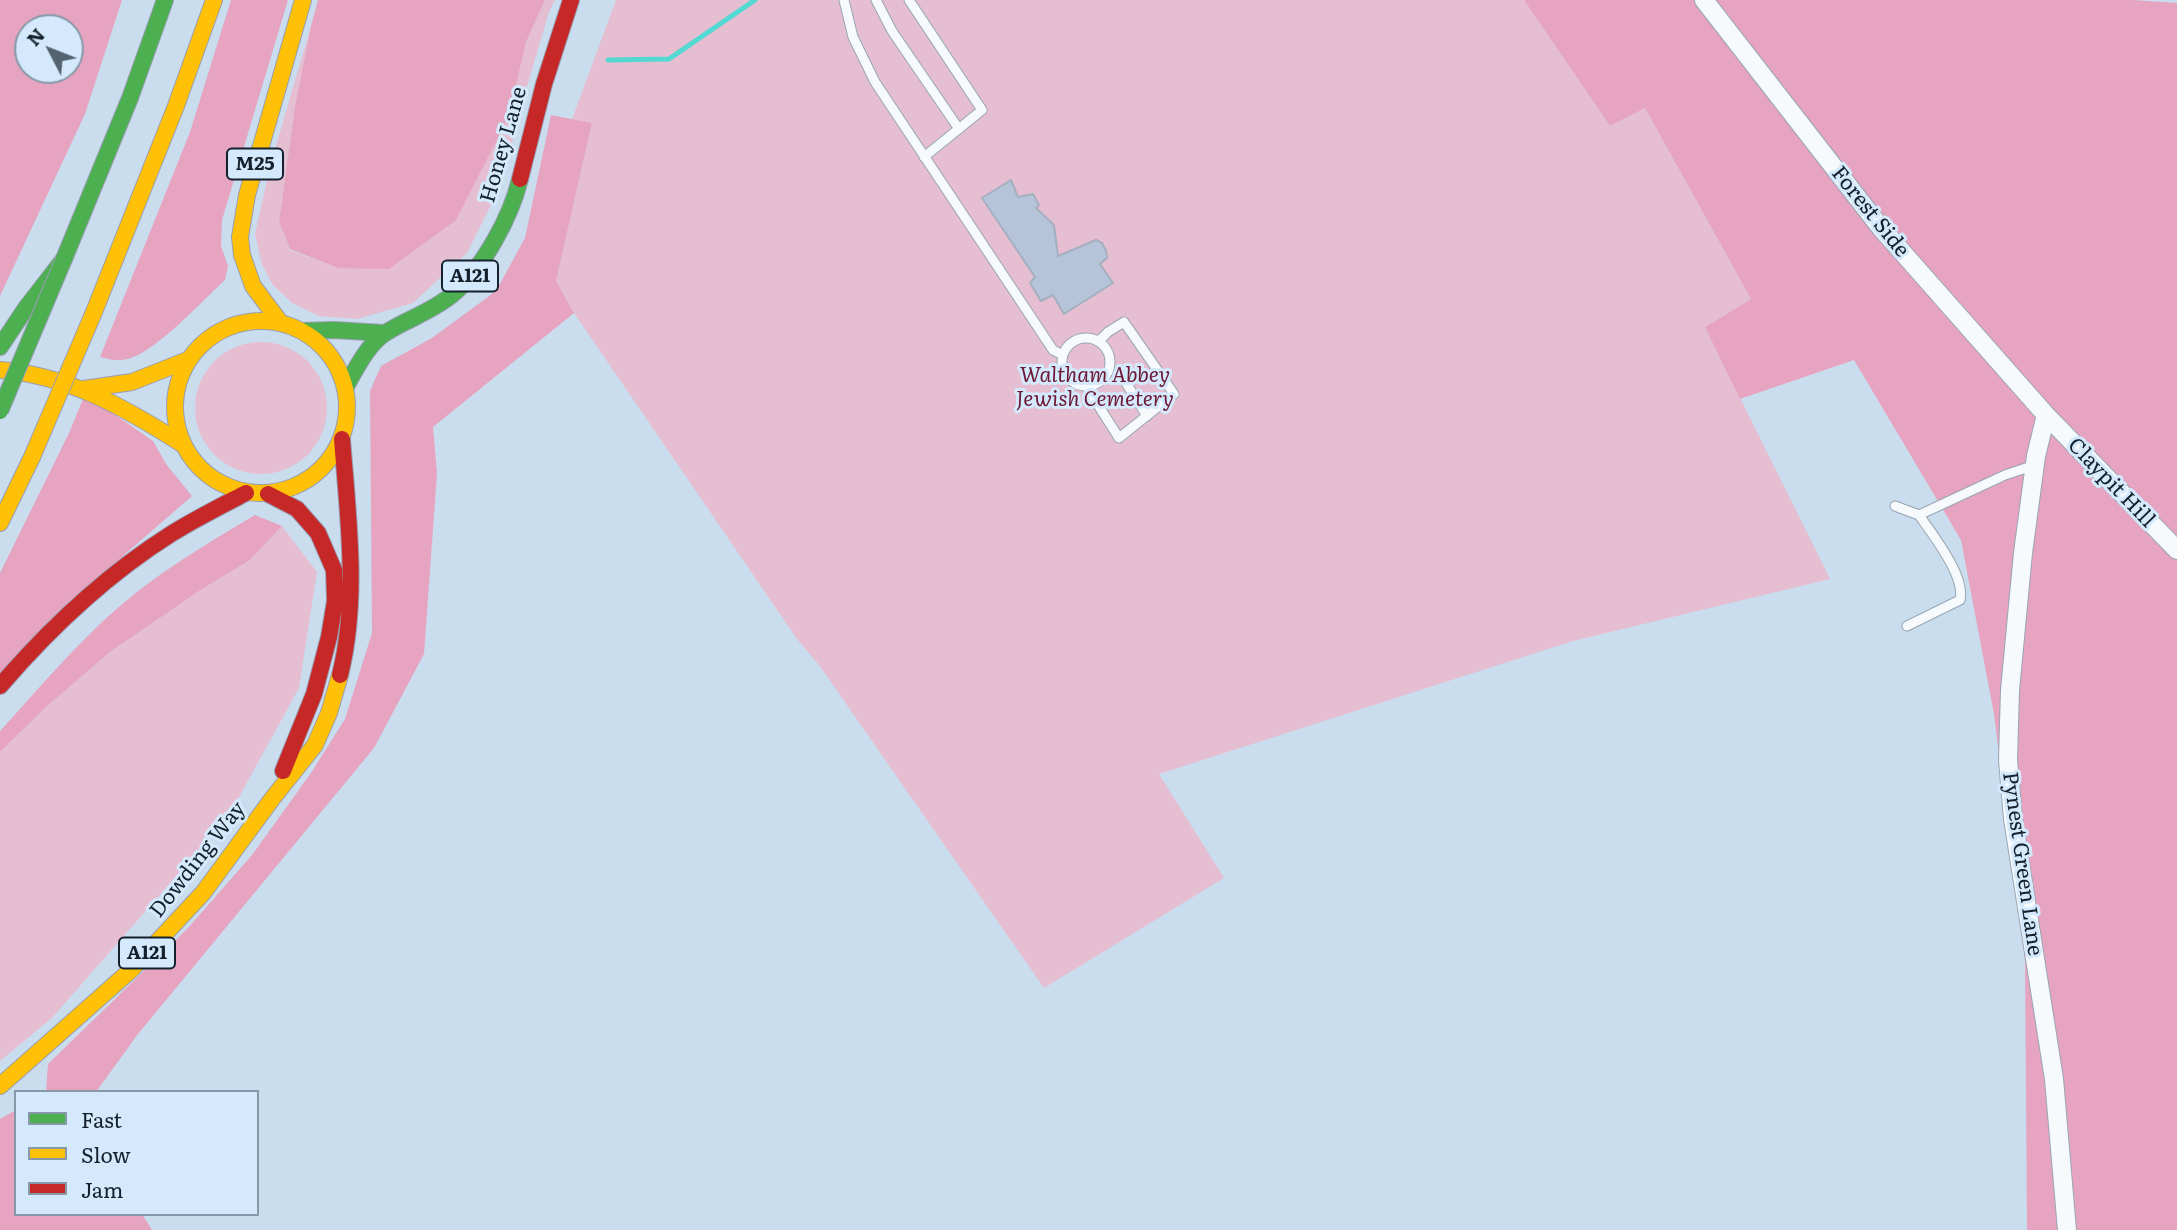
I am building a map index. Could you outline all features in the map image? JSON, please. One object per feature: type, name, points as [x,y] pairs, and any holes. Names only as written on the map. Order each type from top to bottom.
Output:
[{"type":"main road","points":[[0,411],[130,98],[165,0]]},
{"type":"main road","points":[[0,523],[32,457],[94,312],[171,118],[214,0]]},
{"type":"main road","name":"M25","points":[[280,322],[253,286],[244,262],[240,237],[247,195],[303,0]]},
{"type":"main road","name":"Honey Lane","points":[[345,388],[364,356],[384,333],[452,295],[477,268],[503,224],[519,184],[544,84],[571,0]]},
{"type":"main road","points":[[0,347],[64,259]]},
{"type":"main road","points":[[248,322],[280,322],[316,340],[332,358],[345,388],[346,422],[342,439],[329,461],[310,479],[288,490],[268,494],[246,493],[211,478],[194,463],[182,444],[176,422],[175,399],[180,377],[203,343],[226,328],[248,322]]},
{"type":"main road","name":"Honey Lane","points":[[302,331],[384,333]]},
{"type":"main road","points":[[84,389],[132,382],[190,359]]},
{"type":"main road","points":[[0,370],[18,370],[84,389],[152,423],[182,444]]},
{"type":"main road","name":"Dowding Way","points":[[0,1086],[96,1003],[160,941],[203,894],[239,848],[271,800],[315,745],[333,702],[344,653],[349,602],[348,508],[342,439]]},
{"type":"main road","points":[[0,686],[52,629],[133,561],[170,535],[246,493]]},
{"type":"main road","name":"Dowding Way","points":[[268,494],[297,509],[318,533],[334,570],[335,601],[314,694],[271,800]]},
{"type":"street","name":"Forest Side","points":[[1704,0],[1881,228],[2046,415]]},
{"type":"street","name":"Pynest Green Lane","points":[[2046,415],[2035,466],[2023,554],[2010,690],[2008,760],[2012,819],[2054,1079],[2067,1230]]},
{"type":"street","name":"Claypit Hill","points":[[2046,415],[2177,550]]},
{"type":"lane","points":[[845,0],[853,37],[876,82],[1053,350],[1063,355]]},
{"type":"lane","points":[[876,0],[892,31],[959,129]]},
{"type":"lane","points":[[909,0],[982,110],[925,157]]},
{"type":"lane","points":[[1086,386],[1119,438],[1174,394],[1124,322],[1099,341]]},
{"type":"lane","points":[[1079,339],[1099,341],[1110,358],[1109,371],[1101,381],[1086,386],[1077,384],[1066,374],[1063,355],[1072,343],[1079,339]]},
{"type":"lane","points":[[1121,375],[1147,416]]},
{"type":"lane","points":[[1919,515],[2005,475],[2035,466]]},
{"type":"lane","points":[[1895,506],[1919,515],[1958,578],[1962,593],[1960,600],[1950,607],[1907,626]]},
{"type":"green space","points":[[545,0],[555,0],[520,110],[502,183],[467,253],[413,303],[357,319],[319,316],[292,303],[273,285],[262,265],[255,234],[270,166],[311,26],[295,106],[279,222],[290,250],[338,268],[509,116],[526,42]]},
{"type":"green space","name":"Waltham Abbey Jewish Cemetery","points":[[616,0],[1524,0],[1610,126],[1645,108],[1751,299],[1705,327],[1830,579],[1573,641],[1159,774],[1224,878],[1044,988],[819,665],[797,639],[574,313],[556,281],[592,123],[572,119]]},
{"type":"green space","points":[[261,342],[286,347],[308,361],[322,383],[327,408],[322,433],[308,455],[286,469],[261,474],[236,469],[214,455],[200,433],[195,408],[200,383],[214,361],[236,347]]},
{"type":"green space","points":[[282,526],[317,572],[299,688],[228,817],[52,1018],[0,1061],[0,752],[45,708],[110,652],[202,589],[250,560]]},
{"type":"shaded area","points":[[0,0],[122,0],[85,114],[0,296]]},
{"type":"shaded area","points":[[231,0],[288,0],[222,220],[221,246],[228,266],[225,280],[151,347],[123,360],[100,357],[190,132]]},
{"type":"shaded area","points":[[318,0],[545,0],[526,42],[509,116],[456,220],[389,269],[338,268],[290,249],[279,222],[295,106]]},
{"type":"shaded area","points":[[1524,0],[2133,0],[2177,3],[2177,1230],[2027,1230],[2025,961],[1994,714],[1961,540],[1854,360],[1740,399],[1705,327],[1751,299],[1645,108],[1610,126]]},
{"type":"shaded area","points":[[551,115],[592,123],[556,281],[574,313],[433,427],[437,473],[424,654],[374,748],[138,1034],[97,1090],[46,1090],[48,1064],[188,928],[252,855],[311,773],[345,719],[372,633],[370,391],[381,366],[432,338],[496,291],[525,238]]},
{"type":"shaded area","points":[[85,394],[153,441],[166,464],[192,496],[124,555],[0,677],[0,573],[69,433]]},
{"type":"shaded area","points":[[255,515],[282,526],[250,560],[202,589],[110,652],[45,708],[0,752],[0,731],[66,658],[118,607],[165,571]]},
{"type":"shaded area","points":[[14,1111],[14,1216],[143,1216],[152,1230],[0,1230],[0,1119]]},
{"type":"building","points":[[1011,180],[1018,197],[1033,194],[1039,205],[1036,208],[1054,225],[1058,256],[1096,240],[1102,243],[1107,258],[1100,264],[1113,283],[1064,314],[1053,295],[1041,301],[1030,283],[1035,277],[982,198]]},
{"type":"waterway","points":[[608,60],[669,59],[755,0]]},
{"type":"traffic: fast","points":[[0,347],[64,259],[130,98],[165,0]]},
{"type":"traffic: fast","points":[[345,388],[363,357],[380,337],[445,300],[475,270],[503,225],[520,179]]},
{"type":"traffic: fast","points":[[0,411],[64,259]]},
{"type":"traffic: fast","points":[[302,331],[384,333]]},
{"type":"traffic: slow","points":[[94,312],[176,106],[214,0]]},
{"type":"traffic: slow","points":[[280,322],[253,286],[242,255],[240,237],[247,195],[303,0]]},
{"type":"traffic: slow","points":[[32,457],[94,312]]},
{"type":"traffic: slow","points":[[261,321],[294,327],[322,346],[341,374],[347,407],[341,440],[322,468],[294,487],[261,493],[228,487],[200,468],[181,440],[175,407],[181,374],[200,346],[228,327],[261,321]]},
{"type":"traffic: slow","points":[[84,389],[132,382],[190,359]]},
{"type":"traffic: slow","points":[[0,370],[49,379],[95,395],[182,444]]},
{"type":"traffic: slow","points":[[0,523],[32,457]]},
{"type":"traffic: slow","points":[[0,1086],[131,970],[203,893],[315,745],[329,713],[340,675]]},
{"type":"traffic: jam","points":[[520,179],[544,84],[571,0]]},
{"type":"traffic: jam","points":[[340,675],[346,646],[351,587],[342,439]]},
{"type":"traffic: jam","points":[[0,686],[59,623],[124,567],[180,528],[246,493]]},
{"type":"traffic: jam","points":[[268,494],[297,509],[318,533],[334,570],[335,601],[329,637],[314,694],[283,771]]}]
